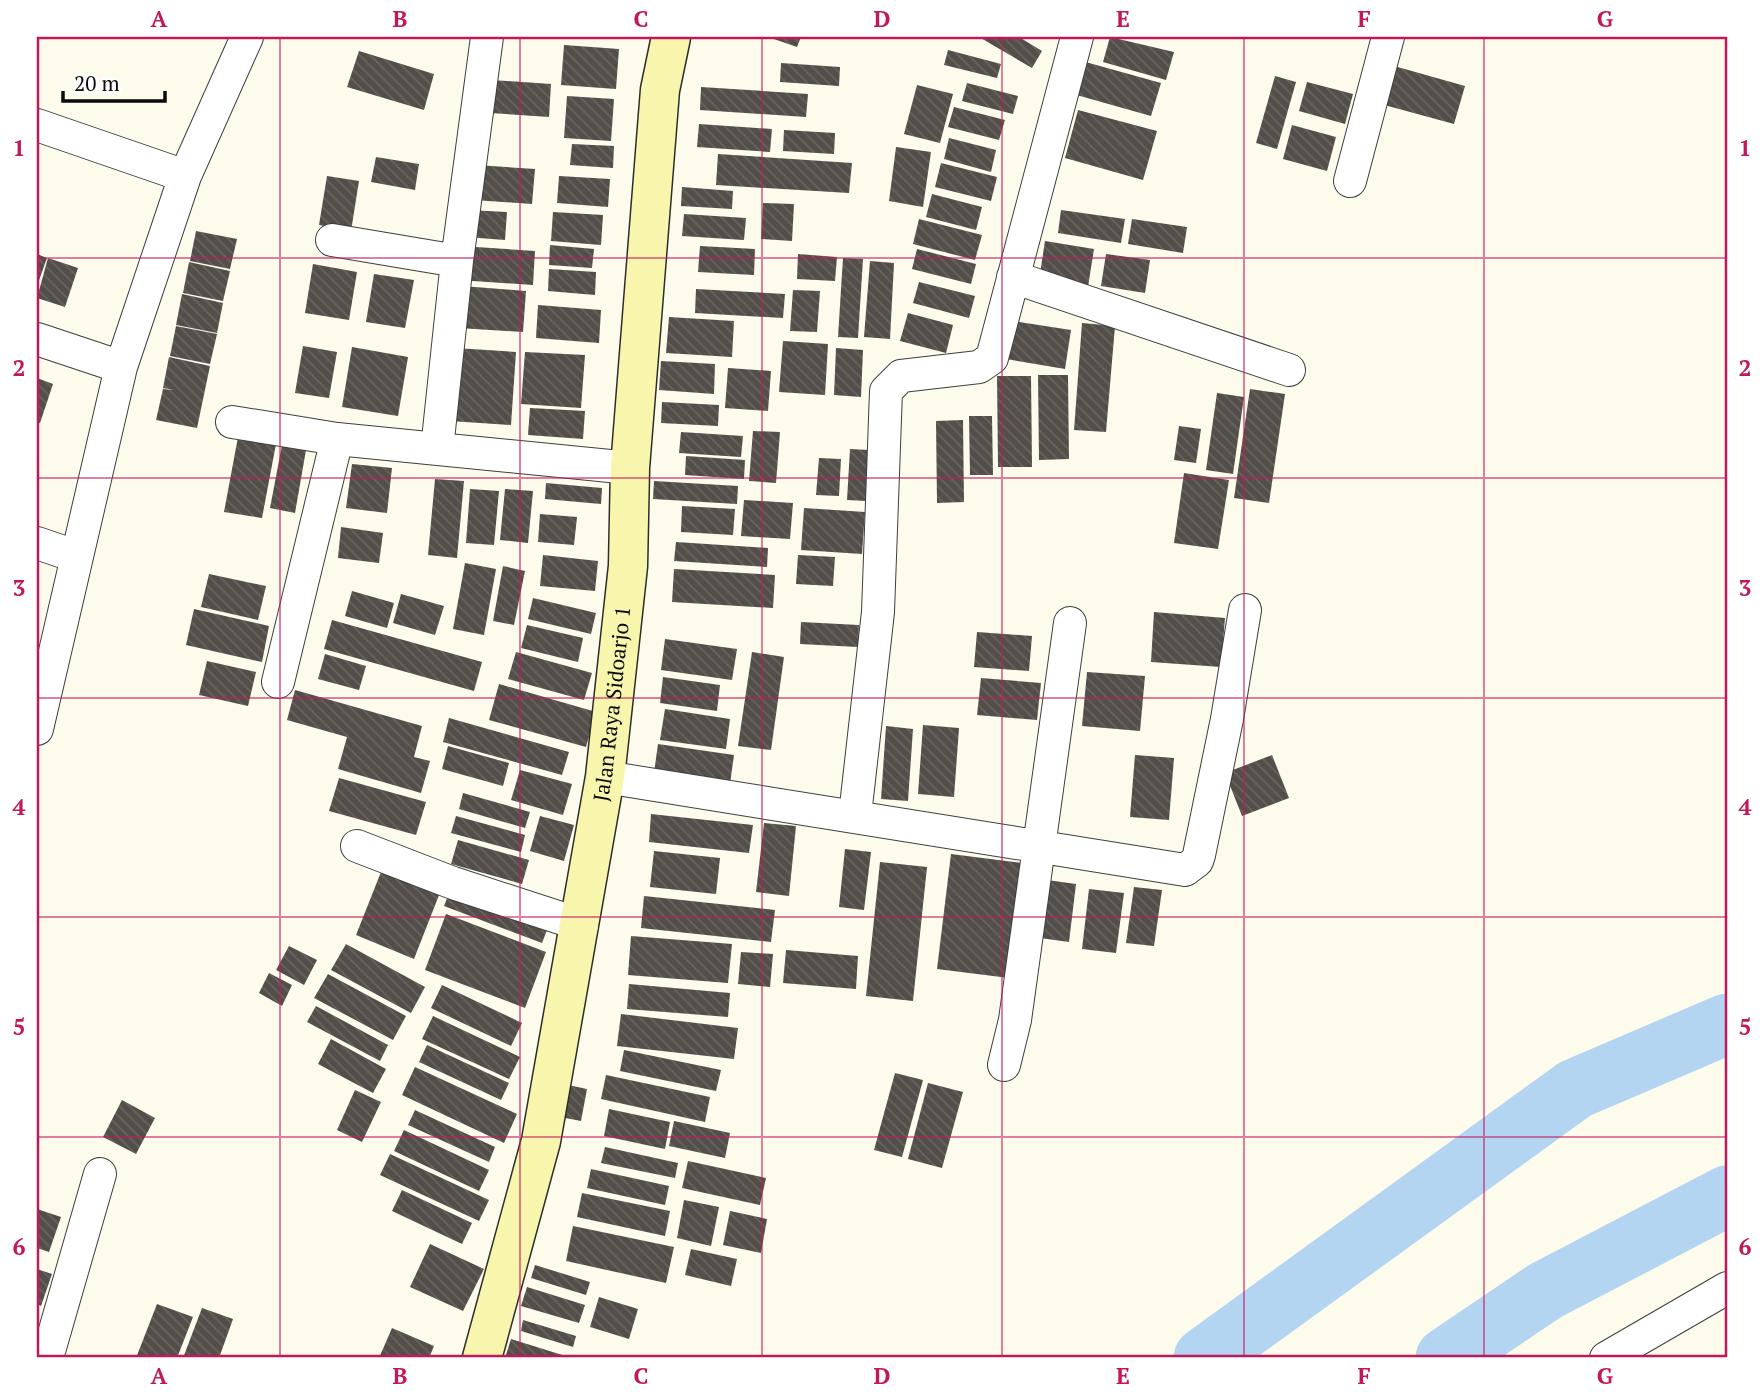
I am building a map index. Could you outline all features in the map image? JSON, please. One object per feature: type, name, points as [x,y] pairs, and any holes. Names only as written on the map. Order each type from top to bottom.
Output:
[{"type":"street","points":[[37,729],[121,367],[185,176],[247,37]]},
{"type":"street","points":[[437,449],[457,261],[487,37]]},
{"type":"street","name":"Jalan Raya Sidoarjo 1","points":[[482,1358],[541,1141],[582,925],[605,777],[628,566],[630,468],[660,90],[671,37]]},
{"type":"street","points":[[855,815],[878,612],[886,391],[901,376],[969,369],[987,364],[995,352],[1077,37]]},
{"type":"street","points":[[1350,181],[1388,37]]},
{"type":"street","points":[[37,125],[185,176]]},
{"type":"street","points":[[332,240],[457,261]]},
{"type":"street","points":[[1013,277],[1289,370]]},
{"type":"street","points":[[37,338],[121,367]]},
{"type":"street","points":[[232,422],[337,439],[630,468]]},
{"type":"street","points":[[278,682],[337,439]]},
{"type":"street","points":[[37,543],[75,556]]},
{"type":"street","points":[[605,777],[1185,870],[1197,861],[1227,719],[1245,610]]},
{"type":"street","points":[[1004,1065],[1015,1020],[1070,623]]},
{"type":"street","points":[[357,846],[453,883],[582,925]]},
{"type":"street","points":[[47,1358],[100,1174]]},
{"type":"street","points":[[1606,1358],[1727,1287]]},
{"type":"building","points":[[768,37],[801,37],[797,47]]},
{"type":"building","points":[[979,37],[1019,37],[1042,51],[1032,68]]},
{"type":"building","points":[[1110,37],[1174,52],[1166,80],[1103,62]]},
{"type":"building","points":[[564,45],[619,49],[616,89],[561,85]]},
{"type":"building","points":[[948,50],[1001,64],[997,78],[944,65]]},
{"type":"building","points":[[359,51],[434,74],[424,110],[347,87]]},
{"type":"building","points":[[1082,61],[1161,83],[1151,116],[1073,94]]},
{"type":"building","points":[[781,63],[840,67],[839,86],[780,82]]},
{"type":"building","points":[[1387,64],[1465,86],[1454,124],[1377,103]]},
{"type":"building","points":[[1275,76],[1296,82],[1277,149],[1256,143]]},
{"type":"building","points":[[492,80],[551,84],[549,117],[490,113]]},
{"type":"building","points":[[1307,82],[1353,94],[1345,124],[1299,111]]},
{"type":"building","points":[[967,83],[1018,96],[1013,114],[962,101]]},
{"type":"building","points":[[917,85],[953,94],[940,143],[904,134]]},
{"type":"building","points":[[701,87],[808,94],[806,117],[700,110]]},
{"type":"building","points":[[567,96],[614,99],[611,141],[564,138]]},
{"type":"building","points":[[954,107],[1005,120],[999,140],[948,127]]},
{"type":"building","points":[[1078,110],[1157,131],[1143,180],[1065,158]]},
{"type":"building","points":[[699,124],[772,129],[770,152],[697,147]]},
{"type":"building","points":[[1292,125],[1336,137],[1327,171],[1283,159]]},
{"type":"building","points":[[784,130],[835,133],[834,154],[783,151]]},
{"type":"building","points":[[949,138],[996,150],[991,172],[944,159]]},
{"type":"building","points":[[572,144],[614,146],[613,168],[570,165]]},
{"type":"building","points":[[896,147],[931,152],[923,207],[889,201]]},
{"type":"building","points":[[718,154],[852,163],[849,193],[716,185]]},
{"type":"building","points":[[376,157],[419,164],[415,190],[371,182]]},
{"type":"building","points":[[941,163],[997,177],[991,201],[935,187]]},
{"type":"building","points":[[476,165],[535,169],[532,204],[474,200]]},
{"type":"building","points":[[327,176],[359,181],[351,231],[319,225]]},
{"type":"building","points":[[559,176],[610,179],[608,207],[557,203]]},
{"type":"building","points":[[682,187],[733,191],[732,209],[681,206]]},
{"type":"building","points":[[932,194],[982,207],[976,230],[926,217]]},
{"type":"building","points":[[763,203],[794,204],[792,241],[761,239]]},
{"type":"building","points":[[468,210],[507,212],[505,240],[466,237]]},
{"type":"building","points":[[1061,210],[1125,219],[1121,243],[1058,233]]},
{"type":"building","points":[[553,212],[603,215],[601,245],[551,241]]},
{"type":"building","points":[[684,214],[746,218],[744,240],[682,236]]},
{"type":"building","points":[[919,219],[982,235],[975,260],[913,244]]},
{"type":"building","points":[[1132,219],[1187,227],[1183,253],[1128,244]]},
{"type":"building","points":[[196,231],[237,239],[230,269],[190,261]]},
{"type":"building","points":[[1045,241],[1094,249],[1088,287],[1039,280]]},
{"type":"building","points":[[550,245],[594,249],[592,268],[549,265]]},
{"type":"building","points":[[461,246],[535,251],[533,285],[458,280]]},
{"type":"building","points":[[700,246],[755,249],[754,275],[698,272]]},
{"type":"building","points":[[917,249],[976,264],[971,284],[912,269]]},
{"type":"building","points":[[37,254],[47,258],[37,286]]},
{"type":"building","points":[[798,254],[837,257],[835,281],[797,279]]},
{"type":"building","points":[[1106,254],[1150,260],[1145,293],[1101,286]]},
{"type":"building","points":[[48,258],[78,268],[65,307],[37,298]]},
{"type":"building","points":[[843,258],[863,259],[858,338],[838,337]]},
{"type":"building","points":[[870,261],[894,263],[890,339],[864,337]]},
{"type":"building","points":[[189,262],[230,271],[223,301],[183,293]]},
{"type":"building","points":[[313,264],[357,272],[349,320],[305,313]]},
{"type":"building","points":[[549,269],[596,272],[595,295],[548,291]]},
{"type":"building","points":[[374,274],[414,280],[405,328],[366,322]]},
{"type":"building","points":[[919,282],[975,296],[969,318],[913,303]]},
{"type":"building","points":[[462,286],[526,291],[523,332],[459,328]]},
{"type":"building","points":[[696,289],[785,294],[783,318],[695,313]]},
{"type":"building","points":[[793,290],[820,291],[817,332],[790,331]]},
{"type":"building","points":[[182,294],[223,303],[217,333],[176,325]]},
{"type":"building","points":[[538,305],[601,310],[599,343],[536,338]]},
{"type":"building","points":[[908,313],[953,325],[946,353],[900,341]]},
{"type":"building","points":[[669,317],[734,321],[732,357],[666,353]]},
{"type":"building","points":[[1012,321],[1071,330],[1065,369],[1006,359]]},
{"type":"building","points":[[1082,323],[1115,326],[1106,432],[1074,430]]},
{"type":"building","points":[[176,326],[217,334],[210,364],[170,356]]},
{"type":"building","points":[[783,341],[828,344],[825,395],[779,392]]},
{"type":"building","points":[[303,346],[337,352],[329,398],[295,393]]},
{"type":"building","points":[[352,347],[408,357],[398,416],[342,407]]},
{"type":"building","points":[[455,348],[516,352],[511,425],[450,421]]},
{"type":"building","points":[[836,348],[863,350],[861,397],[834,395]]},
{"type":"building","points":[[525,352],[585,355],[581,408],[521,404]]},
{"type":"building","points":[[169,357],[210,366],[197,428],[156,420],[163,389],[174,390],[163,388]]},
{"type":"building","points":[[661,361],[715,364],[714,394],[659,390]]},
{"type":"building","points":[[728,368],[771,371],[768,411],[725,408]]},
{"type":"building","points":[[1038,375],[1068,375],[1069,459],[1039,460]]},
{"type":"building","points":[[997,376],[1031,376],[1032,467],[998,467]]},
{"type":"building","points":[[37,378],[53,384],[40,423],[37,422]]},
{"type":"building","points":[[1250,389],[1285,394],[1269,503],[1234,498]]},
{"type":"building","points":[[1217,393],[1244,397],[1233,474],[1206,470]]},
{"type":"building","points":[[662,402],[719,405],[718,426],[661,423]]},
{"type":"building","points":[[530,408],[585,411],[583,439],[528,435]]},
{"type":"building","points":[[969,416],[992,416],[993,475],[970,475]]},
{"type":"building","points":[[963,420],[964,502],[937,503],[936,421]]},
{"type":"building","points":[[1179,426],[1201,429],[1196,463],[1174,460]]},
{"type":"building","points":[[753,431],[780,432],[776,483],[749,481]]},
{"type":"building","points":[[681,432],[743,436],[741,457],[679,453]]},
{"type":"building","points":[[238,437],[276,444],[262,518],[224,512]]},
{"type":"building","points":[[282,445],[306,450],[295,513],[270,508]]},
{"type":"building","points":[[850,449],[869,450],[866,501],[847,500]]},
{"type":"building","points":[[686,456],[745,460],[744,479],[685,475]]},
{"type":"building","points":[[819,458],[841,459],[839,496],[816,495]]},
{"type":"building","points":[[352,464],[392,468],[387,513],[346,508]]},
{"type":"building","points":[[1184,473],[1229,480],[1218,549],[1174,543]]},
{"type":"building","points":[[435,479],[464,481],[457,558],[428,555]]},
{"type":"building","points":[[654,481],[738,486],[737,504],[653,499]]},
{"type":"building","points":[[546,483],[602,488],[601,504],[545,499]]},
{"type":"building","points":[[470,489],[499,491],[494,545],[466,543]]},
{"type":"building","points":[[505,489],[533,491],[528,543],[500,540]]},
{"type":"building","points":[[744,500],[793,503],[790,539],[741,536]]},
{"type":"building","points":[[682,506],[735,509],[733,535],[681,532]]},
{"type":"building","points":[[804,508],[865,512],[862,554],[801,550]]},
{"type":"building","points":[[540,514],[577,517],[574,545],[538,542]]},
{"type":"building","points":[[341,527],[383,533],[379,563],[338,558]]},
{"type":"building","points":[[676,542],[768,548],[767,567],[674,561]]},
{"type":"building","points":[[543,555],[598,561],[595,591],[540,586]]},
{"type":"building","points":[[798,555],[835,557],[833,586],[796,584]]},
{"type":"building","points":[[465,563],[496,569],[484,635],[453,629]]},
{"type":"building","points":[[503,566],[525,571],[514,625],[493,621]]},
{"type":"building","points":[[674,569],[775,575],[773,608],[672,602]]},
{"type":"building","points":[[209,574],[266,586],[258,620],[201,607]]},
{"type":"building","points":[[352,591],[394,603],[387,628],[345,616]]},
{"type":"building","points":[[401,594],[444,606],[435,635],[393,623]]},
{"type":"building","points":[[533,598],[596,613],[591,634],[528,619]]},
{"type":"building","points":[[194,609],[269,626],[262,662],[186,645]]},
{"type":"building","points":[[1154,612],[1225,618],[1221,667],[1151,662]]},
{"type":"building","points":[[332,620],[482,662],[474,691],[324,649]]},
{"type":"building","points":[[801,622],[859,625],[858,647],[800,644]]},
{"type":"building","points":[[527,625],[583,638],[578,662],[521,648]]},
{"type":"building","points":[[977,632],[1032,636],[1029,671],[974,667]]},
{"type":"building","points":[[665,639],[737,649],[732,680],[661,670]]},
{"type":"building","points":[[516,652],[592,673],[584,700],[508,679]]},
{"type":"building","points":[[752,652],[784,657],[771,750],[738,746]]},
{"type":"building","points":[[325,654],[366,666],[359,690],[318,679]]},
{"type":"building","points":[[207,661],[256,672],[248,706],[199,695]]},
{"type":"building","points":[[1087,672],[1145,676],[1140,731],[1082,726]]},
{"type":"building","points":[[663,677],[720,685],[717,711],[660,703]]},
{"type":"building","points":[[981,678],[1041,683],[1037,720],[977,715]]},
{"type":"building","points":[[499,684],[596,712],[586,747],[489,720]]},
{"type":"building","points":[[295,690],[422,726],[414,757],[430,761],[421,793],[338,769],[347,737],[287,720]]},
{"type":"building","points":[[665,709],[730,719],[726,749],[660,740]]},
{"type":"building","points":[[449,718],[569,752],[562,775],[443,742]]},
{"type":"building","points":[[923,725],[959,728],[954,797],[918,794]]},
{"type":"building","points":[[886,726],[913,729],[908,801],[881,799]]},
{"type":"building","points":[[658,744],[734,755],[730,784],[654,773]]},
{"type":"building","points":[[448,746],[509,763],[503,786],[442,769]]},
{"type":"building","points":[[1135,755],[1174,758],[1169,820],[1130,817]]},
{"type":"building","points":[[1272,755],[1289,798],[1242,816],[1225,773]]},
{"type":"building","points":[[520,770],[572,784],[563,815],[511,800]]},
{"type":"building","points":[[339,778],[426,802],[416,835],[329,811]]},
{"type":"building","points":[[463,793],[530,812],[525,828],[459,809]]},
{"type":"building","points":[[651,814],[753,825],[749,853],[649,842]]},
{"type":"building","points":[[456,816],[525,835],[521,852],[451,833]]},
{"type":"building","points":[[540,816],[574,825],[564,861],[530,851]]},
{"type":"building","points":[[764,823],[796,826],[789,896],[756,892]]},
{"type":"building","points":[[458,840],[529,860],[522,884],[451,864]]},
{"type":"building","points":[[845,849],[871,852],[864,910],[839,907]]},
{"type":"building","points":[[654,851],[720,858],[716,894],[650,887]]},
{"type":"building","points":[[951,854],[1031,864],[1017,979],[937,969]]},
{"type":"building","points":[[880,862],[927,867],[913,1001],[866,996]]},
{"type":"building","points":[[383,867],[441,890],[414,959],[356,935]]},
{"type":"building","points":[[1047,880],[1076,884],[1069,942],[1040,938]]},
{"type":"building","points":[[1134,887],[1162,890],[1154,946],[1126,943]]},
{"type":"building","points":[[451,888],[549,925],[542,943],[444,906]]},
{"type":"building","points":[[1089,889],[1124,893],[1116,953],[1082,949]]},
{"type":"building","points":[[644,896],[775,910],[771,942],[641,928]]},
{"type":"building","points":[[446,914],[546,952],[525,1008],[425,970]]},
{"type":"building","points":[[631,936],[732,944],[728,983],[628,975]]},
{"type":"building","points":[[346,944],[425,987],[411,1013],[331,970]]},
{"type":"building","points":[[289,946],[317,960],[304,985],[276,970]]},
{"type":"building","points":[[786,950],[858,956],[856,989],[783,983]]},
{"type":"building","points":[[741,952],[773,954],[770,987],[738,984]]},
{"type":"building","points":[[269,973],[292,985],[282,1006],[259,993]]},
{"type":"building","points":[[328,974],[406,1016],[393,1040],[314,998]]},
{"type":"building","points":[[629,984],[730,993],[728,1017],[627,1009]]},
{"type":"building","points":[[442,985],[522,1023],[511,1046],[431,1008]]},
{"type":"building","points":[[316,1006],[388,1045],[380,1061],[307,1022]]},
{"type":"building","points":[[621,1014],[738,1028],[734,1059],[617,1046]]},
{"type":"building","points":[[433,1016],[520,1057],[509,1079],[422,1039]]},
{"type":"building","points":[[331,1039],[386,1069],[373,1093],[318,1064]]},
{"type":"building","points":[[427,1045],[509,1083],[501,1100],[419,1062]]},
{"type":"building","points":[[624,1050],[721,1070],[716,1091],[620,1071]]},
{"type":"building","points":[[415,1067],[517,1114],[504,1143],[402,1095]]},
{"type":"building","points":[[895,1073],[923,1080],[902,1157],[874,1150]]},
{"type":"building","points":[[606,1075],[710,1097],[705,1122],[601,1099]]},
{"type":"building","points":[[928,1083],[963,1092],[942,1168],[908,1159]]},
{"type":"building","points":[[568,1085],[587,1089],[581,1121],[560,1117]]},
{"type":"building","points":[[355,1090],[381,1102],[362,1142],[337,1130]]},
{"type":"building","points":[[122,1100],[155,1118],[136,1154],[103,1137]]},
{"type":"building","points":[[609,1109],[670,1122],[665,1149],[604,1136]]},
{"type":"building","points":[[415,1110],[495,1147],[489,1162],[408,1125]]},
{"type":"building","points":[[674,1121],[730,1133],[725,1158],[669,1146]]},
{"type":"building","points":[[404,1130],[489,1170],[479,1191],[394,1151]]},
{"type":"building","points":[[605,1147],[678,1163],[675,1178],[601,1163]]},
{"type":"building","points":[[390,1154],[489,1200],[479,1221],[380,1175]]},
{"type":"building","points":[[688,1161],[766,1178],[760,1205],[682,1188]]},
{"type":"building","points":[[591,1169],[669,1186],[665,1205],[587,1188]]},
{"type":"building","points":[[402,1190],[472,1223],[462,1244],[392,1211]]},
{"type":"building","points":[[582,1193],[670,1211],[665,1236],[577,1217]]},
{"type":"building","points":[[684,1200],[719,1207],[711,1246],[677,1238]]},
{"type":"building","points":[[37,1209],[61,1217],[49,1252],[37,1248]]},
{"type":"building","points":[[730,1211],[767,1219],[761,1253],[723,1245]]},
{"type":"building","points":[[573,1226],[674,1247],[666,1283],[566,1261]]},
{"type":"building","points":[[430,1244],[484,1269],[463,1311],[410,1287]]},
{"type":"building","points":[[691,1249],[737,1259],[731,1286],[685,1275]]},
{"type":"building","points":[[535,1265],[590,1282],[586,1295],[531,1278]]},
{"type":"building","points":[[37,1269],[52,1274],[41,1306],[37,1304]]},
{"type":"building","points":[[527,1287],[585,1305],[579,1323],[521,1306]]},
{"type":"building","points":[[599,1297],[638,1309],[629,1339],[590,1327]]},
{"type":"building","points":[[157,1304],[193,1317],[177,1358],[136,1358]]},
{"type":"building","points":[[202,1308],[233,1319],[219,1358],[183,1358]]},
{"type":"building","points":[[523,1320],[576,1336],[573,1347],[521,1331]]},
{"type":"building","points":[[392,1328],[434,1346],[429,1358],[379,1358]]},
{"type":"building","points":[[511,1339],[572,1358],[505,1358]]},
{"type":"waterway","points":[[1204,1358],[1575,1089],[1727,1024]]},
{"type":"waterway","points":[[1446,1358],[1545,1291],[1727,1196]]}]
